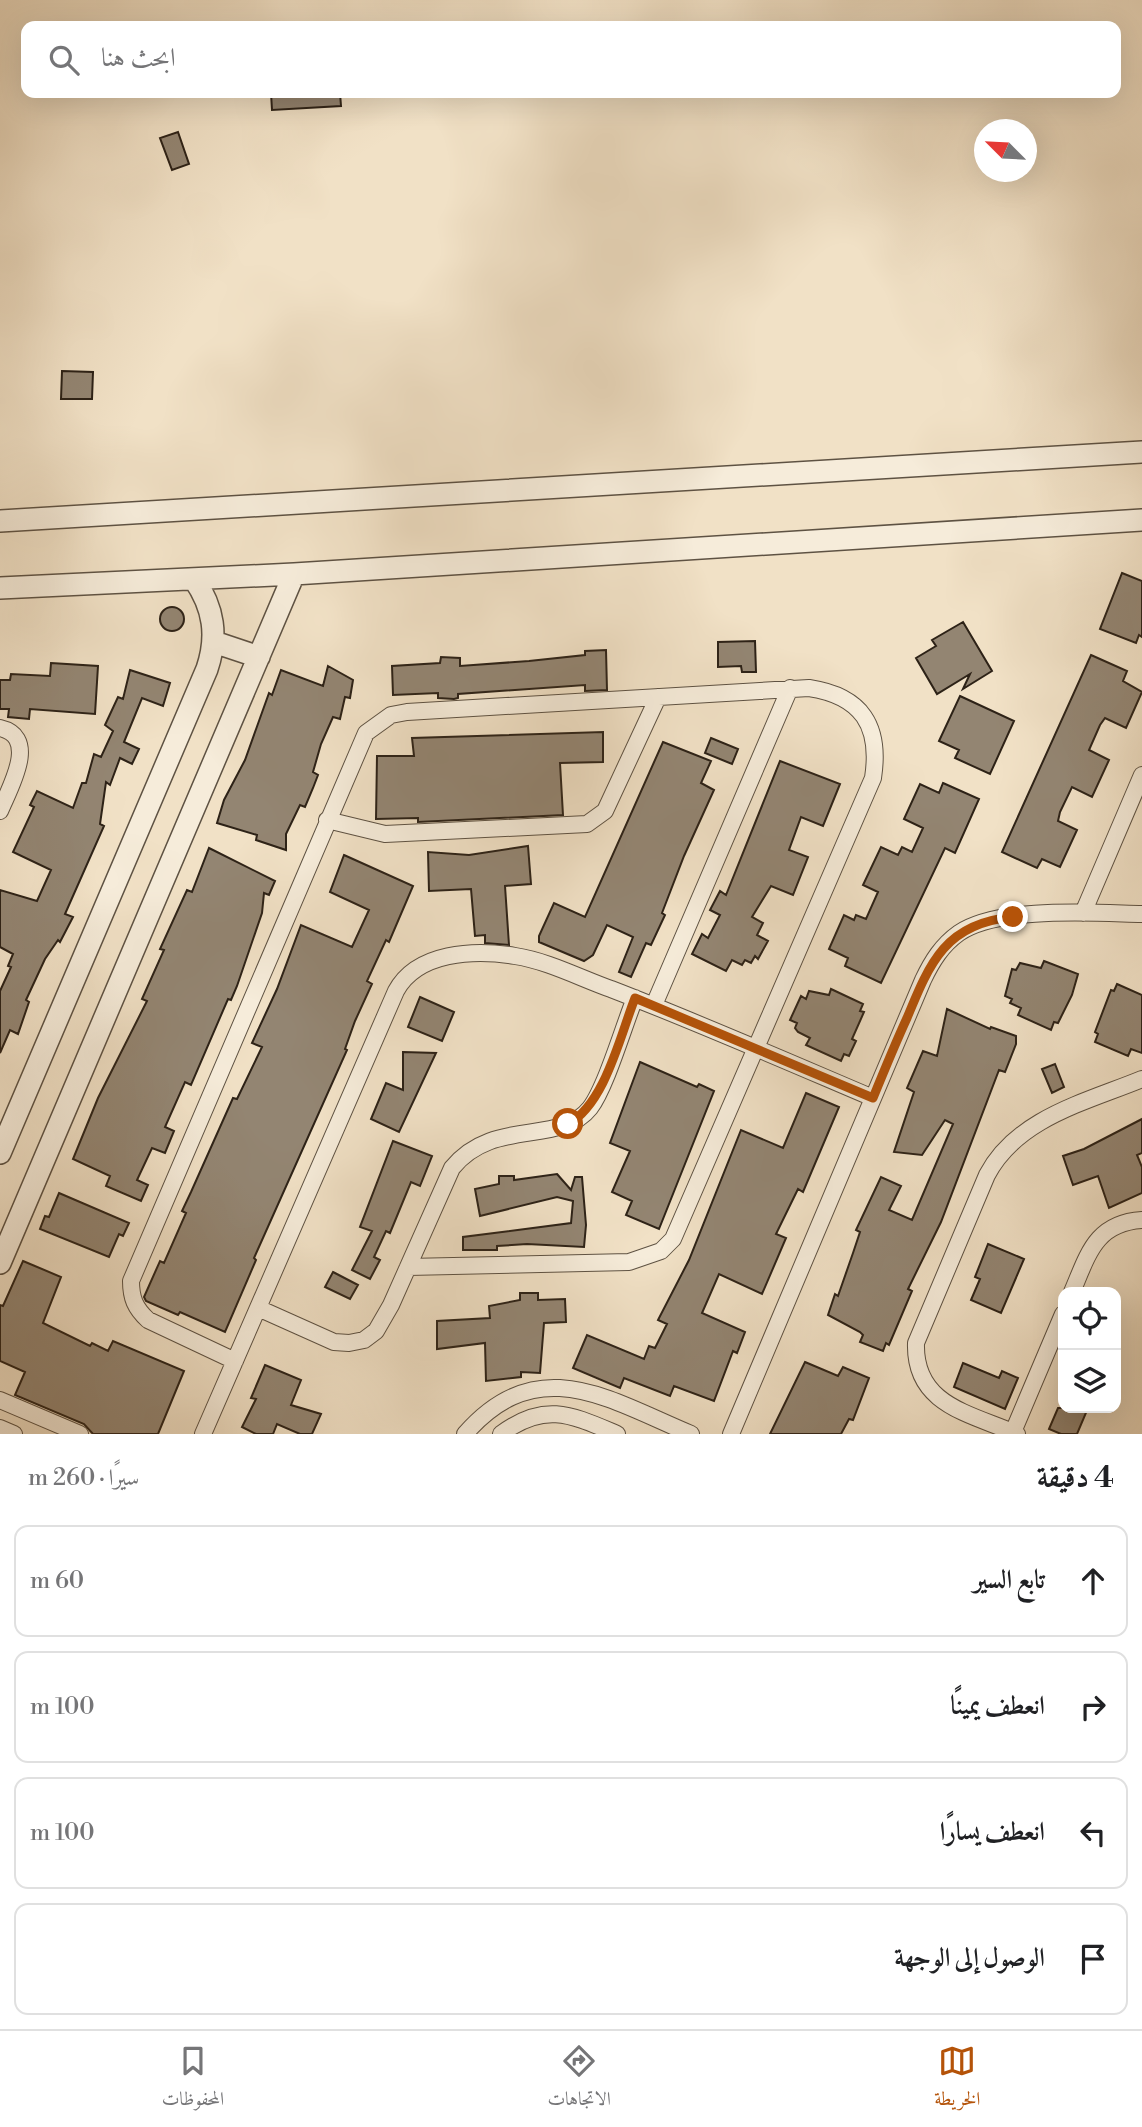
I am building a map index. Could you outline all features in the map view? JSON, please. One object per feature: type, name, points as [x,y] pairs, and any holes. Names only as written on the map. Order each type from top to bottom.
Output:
[{"type":"street","points":[[0,521],[1142,452]]},
{"type":"street","points":[[0,589],[294,574],[1142,520]]},
{"type":"street","points":[[0,1263],[294,574]]},
{"type":"street","points":[[1,1146],[207,669],[214,642],[208,602],[194,579]]},
{"type":"street","points":[[214,642],[259,657]]},
{"type":"street","points":[[654,1005],[790,688]]},
{"type":"street","points":[[235,1361],[148,1320],[137,1309],[131,1295],[131,1281],[366,733],[391,715],[790,688],[828,691],[845,697],[869,724],[874,741],[875,760],[866,796],[681,1225],[661,1251],[646,1259],[629,1262],[408,1267]]},
{"type":"street","points":[[327,820],[385,834],[587,824],[605,811],[657,697]]},
{"type":"street","points":[[0,728],[16,739],[21,754],[18,769],[0,811]]},
{"type":"street","points":[[1083,913],[1141,778]]},
{"type":"street","points":[[731,1434],[923,980],[944,946],[976,924],[995,918],[1083,913],[1142,914]]},
{"type":"street","points":[[203,1434],[396,991],[413,968],[426,961],[506,954],[534,961],[654,1005],[873,1098]]},
{"type":"street","points":[[258,1308],[334,1342],[364,1340],[376,1331],[385,1319],[445,1181],[466,1153],[490,1139],[568,1124],[590,1108],[635,998]]},
{"type":"street","points":[[1058,1326],[1015,1433],[945,1403],[926,1387],[915,1360],[916,1343],[922,1326],[987,1175],[1003,1150],[1031,1127],[1142,1079]]},
{"type":"street","points":[[1074,1287],[1091,1248],[1100,1236],[1120,1224],[1142,1220]]},
{"type":"street","points":[[465,1434],[499,1404],[533,1390],[559,1386],[599,1396],[691,1434]]},
{"type":"street","points":[[0,1400],[80,1434]]},
{"type":"street","points":[[501,1434],[532,1416],[551,1413],[572,1415],[617,1434]]},
{"type":"street","points":[[0,1428],[13,1434]]},
{"type":"building","points":[[271,98],[340,98],[341,106],[272,110]]},
{"type":"building","points":[[178,132],[189,164],[172,170],[160,138]]},
{"type":"building","points":[[62,371],[93,372],[92,399],[61,399]]},
{"type":"building","points":[[1122,573],[1142,581],[1142,637],[1139,635],[1136,643],[1100,629]]},
{"type":"building","points":[[167,607],[177,607],[184,614],[184,624],[177,631],[167,631],[160,624],[160,614]]},
{"type":"building","points":[[963,622],[992,671],[963,689],[970,674],[937,694],[916,658],[936,646],[932,640]]},
{"type":"building","points":[[755,641],[756,672],[742,672],[741,666],[718,667],[718,642]]},
{"type":"building","points":[[606,650],[607,690],[585,691],[585,685],[458,694],[458,698],[454,699],[438,698],[438,693],[393,695],[392,666],[440,663],[441,657],[460,658],[460,666],[585,655],[585,651]]},
{"type":"building","points":[[1091,655],[1127,671],[1123,681],[1142,692],[1126,728],[1105,718],[1100,725],[1089,750],[1109,760],[1092,797],[1072,787],[1060,812],[1058,821],[1077,830],[1060,867],[1042,859],[1037,868],[1002,852]]},
{"type":"building","points":[[51,663],[98,666],[95,714],[30,709],[29,719],[8,717],[9,709],[0,709],[0,680],[10,680],[11,674],[50,676]]},
{"type":"building","points":[[328,666],[353,680],[350,698],[345,697],[340,719],[333,717],[321,744],[313,772],[318,775],[305,807],[300,805],[286,834],[286,850],[256,840],[257,835],[217,823],[224,800],[245,760],[269,693],[272,695],[281,670],[323,686]]},
{"type":"building","points":[[130,670],[170,683],[163,706],[142,698],[124,742],[139,749],[132,764],[120,758],[110,785],[106,782],[100,824],[104,826],[65,914],[73,917],[60,942],[58,940],[45,959],[26,1000],[29,1002],[18,1034],[10,1030],[0,1053],[0,991],[11,967],[8,966],[13,954],[0,947],[0,890],[37,901],[51,870],[13,852],[34,807],[30,805],[37,791],[73,808],[82,783],[86,783],[94,754],[101,757],[113,731],[105,725],[118,697],[123,699]]},
{"type":"building","points":[[960,696],[1014,721],[990,774],[955,758],[959,750],[939,741]]},
{"type":"building","points":[[603,732],[603,762],[560,763],[563,815],[418,822],[418,818],[376,819],[377,756],[414,756],[412,738]]},
{"type":"building","points":[[711,738],[738,749],[732,764],[705,753]]},
{"type":"building","points":[[663,742],[711,761],[701,783],[714,790],[684,856],[662,913],[665,915],[651,945],[646,943],[631,977],[619,972],[633,937],[607,925],[593,955],[584,961],[539,942],[539,936],[554,903],[585,917]]},
{"type":"building","points":[[780,761],[840,784],[823,826],[801,817],[789,850],[808,857],[793,895],[771,886],[752,917],[763,923],[757,935],[768,941],[758,959],[755,956],[751,963],[745,960],[742,965],[732,960],[726,971],[692,954],[702,934],[708,938],[720,915],[710,910],[720,891],[726,895]]},
{"type":"building","points":[[943,783],[979,799],[955,853],[945,848],[881,983],[845,966],[848,958],[829,949],[844,915],[854,920],[856,915],[866,919],[878,892],[863,885],[881,847],[898,855],[902,847],[912,852],[923,828],[904,819],[920,784],[939,793]]},
{"type":"building","points":[[528,846],[531,884],[505,886],[509,945],[485,943],[485,935],[475,936],[471,889],[429,891],[428,852],[469,855]]},
{"type":"building","points":[[209,848],[275,881],[269,895],[264,893],[262,913],[231,1000],[228,999],[191,1085],[185,1082],[165,1127],[174,1131],[165,1153],[152,1148],[137,1180],[148,1185],[141,1201],[106,1186],[110,1176],[73,1159],[98,1098],[147,1001],[142,999],[164,950],[160,949],[187,890],[192,892]]},
{"type":"building","points":[[344,855],[413,886],[389,942],[386,940],[367,981],[372,984],[355,1021],[345,1049],[347,1050],[254,1258],[256,1260],[225,1332],[180,1312],[178,1315],[146,1301],[144,1297],[160,1261],[164,1263],[186,1213],[182,1211],[233,1098],[237,1099],[262,1047],[252,1043],[277,989],[301,925],[352,947],[369,910],[330,892]]},
{"type":"building","points":[[1044,961],[1078,974],[1072,995],[1058,1023],[1054,1022],[1051,1030],[1018,1015],[1021,1008],[1010,1003],[1012,999],[1005,996],[1012,969],[1016,970],[1020,963],[1041,968]]},
{"type":"building","points":[[1117,984],[1142,995],[1142,1053],[1131,1049],[1128,1056],[1095,1042],[1098,1034],[1095,1032],[1111,990],[1114,991]]},
{"type":"building","points":[[831,989],[863,1004],[860,1011],[864,1012],[852,1039],[856,1041],[849,1056],[844,1054],[841,1061],[806,1045],[810,1038],[798,1032],[795,1028],[797,1023],[790,1020],[801,996],[806,999],[809,991],[829,995]]},
{"type":"building","points":[[420,997],[454,1012],[442,1041],[408,1027]]},
{"type":"building","points":[[947,1009],[990,1029],[991,1027],[1016,1036],[1016,1044],[1005,1072],[999,1070],[941,1222],[908,1289],[912,1291],[889,1345],[886,1343],[883,1351],[860,1342],[863,1335],[860,1332],[828,1315],[835,1294],[838,1296],[860,1232],[856,1230],[881,1177],[901,1186],[889,1210],[912,1220],[953,1124],[945,1120],[922,1155],[894,1152],[914,1092],[907,1088],[923,1051],[937,1056]]},
{"type":"building","points":[[403,1052],[436,1053],[399,1132],[371,1119],[386,1083],[403,1090]]},
{"type":"building","points":[[640,1062],[697,1087],[699,1084],[714,1091],[659,1229],[626,1215],[632,1201],[612,1192],[630,1151],[610,1143]]},
{"type":"building","points":[[1055,1064],[1064,1087],[1052,1093],[1042,1069]]},
{"type":"building","points":[[806,1093],[839,1107],[803,1192],[798,1189],[776,1234],[786,1238],[762,1294],[719,1274],[702,1313],[745,1332],[737,1353],[733,1351],[714,1401],[674,1386],[670,1396],[624,1378],[620,1388],[573,1368],[587,1335],[644,1359],[649,1346],[655,1348],[667,1324],[658,1320],[689,1260],[741,1130],[783,1148]]},
{"type":"building","points":[[1142,1119],[1142,1153],[1137,1155],[1142,1167],[1142,1193],[1109,1208],[1098,1176],[1073,1185],[1063,1156],[1084,1149]]},
{"type":"building","points":[[393,1141],[432,1156],[420,1186],[411,1182],[390,1233],[386,1231],[374,1257],[380,1260],[370,1279],[352,1270],[372,1231],[360,1227]]},
{"type":"building","points":[[557,1174],[571,1190],[575,1177],[582,1177],[586,1225],[584,1247],[527,1244],[497,1246],[497,1250],[463,1250],[463,1237],[571,1223],[573,1201],[557,1197],[480,1216],[475,1189],[499,1184],[499,1176],[514,1176],[514,1180]]},
{"type":"building","points":[[59,1193],[129,1223],[123,1236],[119,1234],[109,1257],[40,1229],[45,1216],[49,1217]]},
{"type":"building","points":[[988,1244],[1024,1259],[1001,1313],[971,1300],[980,1279],[975,1277]]},
{"type":"building","points":[[23,1261],[61,1277],[43,1323],[90,1346],[92,1343],[108,1351],[113,1341],[184,1371],[158,1434],[93,1434],[84,1424],[15,1395],[25,1372],[0,1361],[0,1305],[3,1306]]},
{"type":"building","points":[[333,1272],[358,1285],[350,1299],[325,1287]]},
{"type":"building","points":[[520,1293],[538,1293],[538,1300],[565,1299],[566,1322],[544,1323],[540,1373],[521,1372],[521,1377],[486,1381],[485,1343],[437,1349],[437,1321],[490,1318],[489,1306],[520,1300]]},
{"type":"building","points":[[805,1362],[838,1376],[843,1367],[869,1378],[853,1420],[849,1419],[841,1434],[770,1434]]},
{"type":"building","points":[[963,1363],[999,1378],[1002,1371],[1018,1378],[1005,1409],[954,1387]]},
{"type":"building","points":[[265,1365],[301,1380],[291,1405],[321,1414],[312,1434],[300,1434],[277,1424],[273,1434],[256,1434],[242,1427],[256,1399],[251,1398]]},
{"type":"building","points":[[1058,1408],[1058,1413],[1086,1413],[1077,1434],[1061,1434],[1049,1429]]},
{"type":"route","points":[[568,1124],[590,1108],[596,1098],[635,998],[873,1098],[931,962],[959,933],[995,918],[1013,917]]}]
